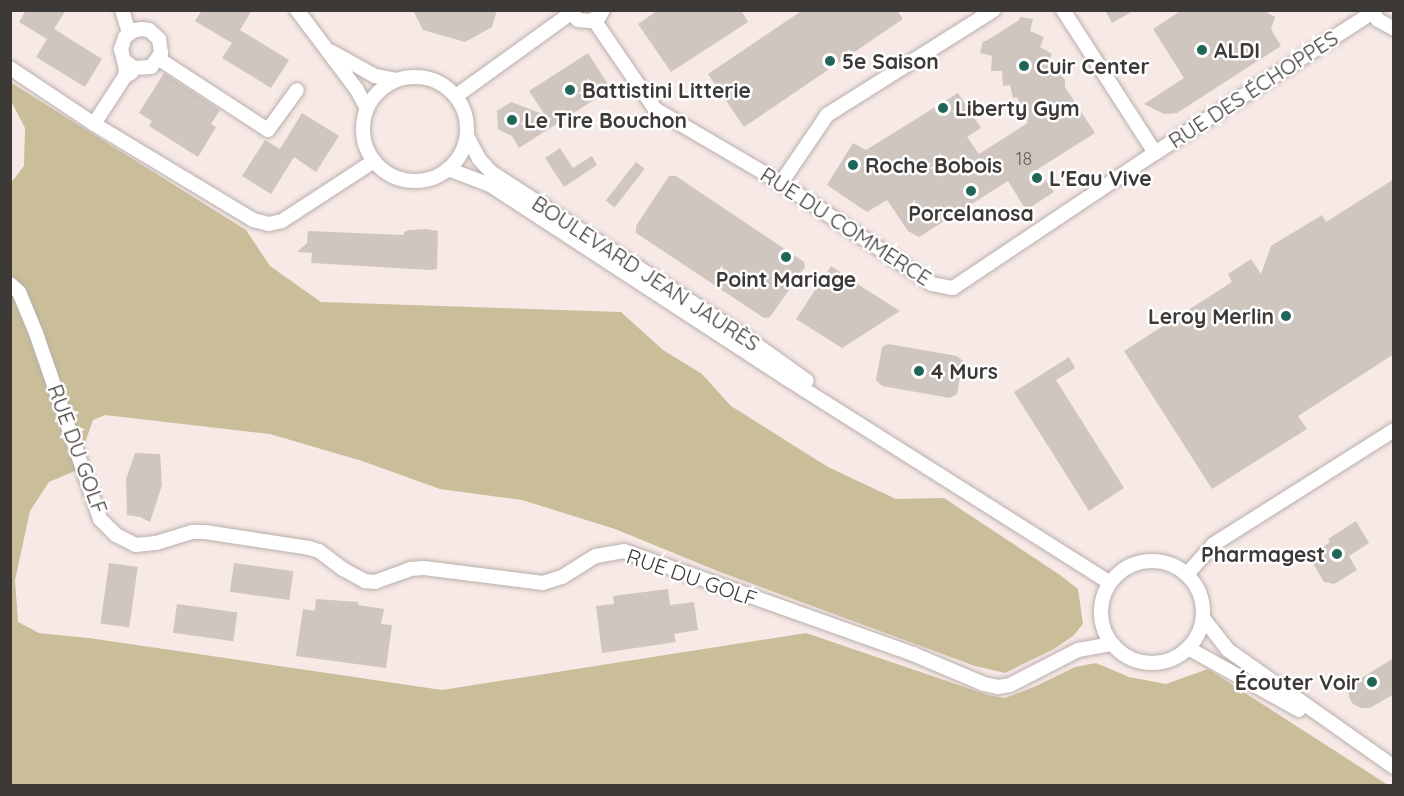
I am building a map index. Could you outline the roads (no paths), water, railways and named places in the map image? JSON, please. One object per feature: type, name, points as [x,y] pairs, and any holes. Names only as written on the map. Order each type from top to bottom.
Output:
[{"type":"street","points":[[122,10],[129,33],[121,49],[125,60],[125,76]]},
{"type":"street","points":[[297,10],[357,90],[367,110]]},
{"type":"street","points":[[781,183],[827,115],[994,10]]},
{"type":"street","name":"RUE DES ÉCHOPPES","points":[[1064,10],[1155,153],[1372,11]]},
{"type":"street","points":[[1372,11],[1378,20],[1394,29]]},
{"type":"street","points":[[456,96],[570,12],[578,20],[599,15]]},
{"type":"street","name":"RUE DU COMMERCE","points":[[599,15],[654,109],[781,183],[932,284],[953,288],[1155,153]]},
{"type":"street","points":[[94,124],[125,76],[151,67],[159,59],[162,46],[155,34],[142,29],[129,33]]},
{"type":"street","points":[[326,48],[375,76],[397,80],[413,77],[429,78],[444,85],[456,96],[465,115],[467,136],[460,154],[448,169],[434,177],[418,181],[401,179],[386,172],[374,161],[364,136],[367,110],[374,97],[397,80]]},
{"type":"street","points":[[159,59],[268,130],[297,90]]},
{"type":"street","points":[[125,60],[140,69]]},
{"type":"street","points":[[10,68],[94,124],[253,220],[269,224],[282,220],[374,161]]},
{"type":"street","name":"BOULEVARD JEAN JAURÈS","points":[[467,136],[479,159],[491,172],[744,336],[812,384],[831,407]]},
{"type":"street","name":"BOULEVARD JEAN JAURÈS","points":[[448,169],[490,185],[831,407],[1110,583]]},
{"type":"street","name":"RUE DU GOLF","points":[[10,284],[19,292],[36,333],[100,519],[116,535],[136,544],[156,543],[192,532],[309,548],[319,551],[343,569],[365,581],[375,582],[410,569],[424,568],[543,583],[562,577],[596,556],[624,551],[913,654],[984,684],[998,687],[1010,685],[1078,650],[1112,644]]},
{"type":"street","points":[[1187,574],[1214,544],[1394,430]]},
{"type":"street","points":[[1146,562],[1172,565],[1187,574],[1197,587],[1202,602],[1203,618],[1198,634],[1188,648],[1174,658],[1158,663],[1133,659],[1112,644],[1104,630],[1101,614],[1103,597],[1110,583],[1122,570],[1146,562]]},
{"type":"street","points":[[1203,618],[1228,650],[1394,767]]},
{"type":"street","points":[[1188,648],[1359,744]]},
{"type":"place","name":"ALDI","points":[[1202,50]]},
{"type":"place","name":"5e Saison","points":[[830,61]]},
{"type":"place","name":"Cuir Center","points":[[1024,66]]},
{"type":"place","name":"Battistini Litterie","points":[[570,90]]},
{"type":"place","name":"Liberty Gym","points":[[943,108]]},
{"type":"place","name":"Le Tire Bouchon","points":[[512,120]]},
{"type":"place","name":"Roche Bobois","points":[[853,165]]},
{"type":"place","name":"L'Eau Vive","points":[[1037,178]]},
{"type":"place","name":"Porcelanosa","points":[[971,191]]},
{"type":"place","name":"Point Mariage","points":[[786,257]]},
{"type":"place","name":"Leroy Merlin","points":[[1286,316]]},
{"type":"place","name":"4 Murs","points":[[919,371]]},
{"type":"place","name":"Pharmagest","points":[[1337,554]]},
{"type":"place","name":"Écouter Voir","points":[[1372,682]]}]
